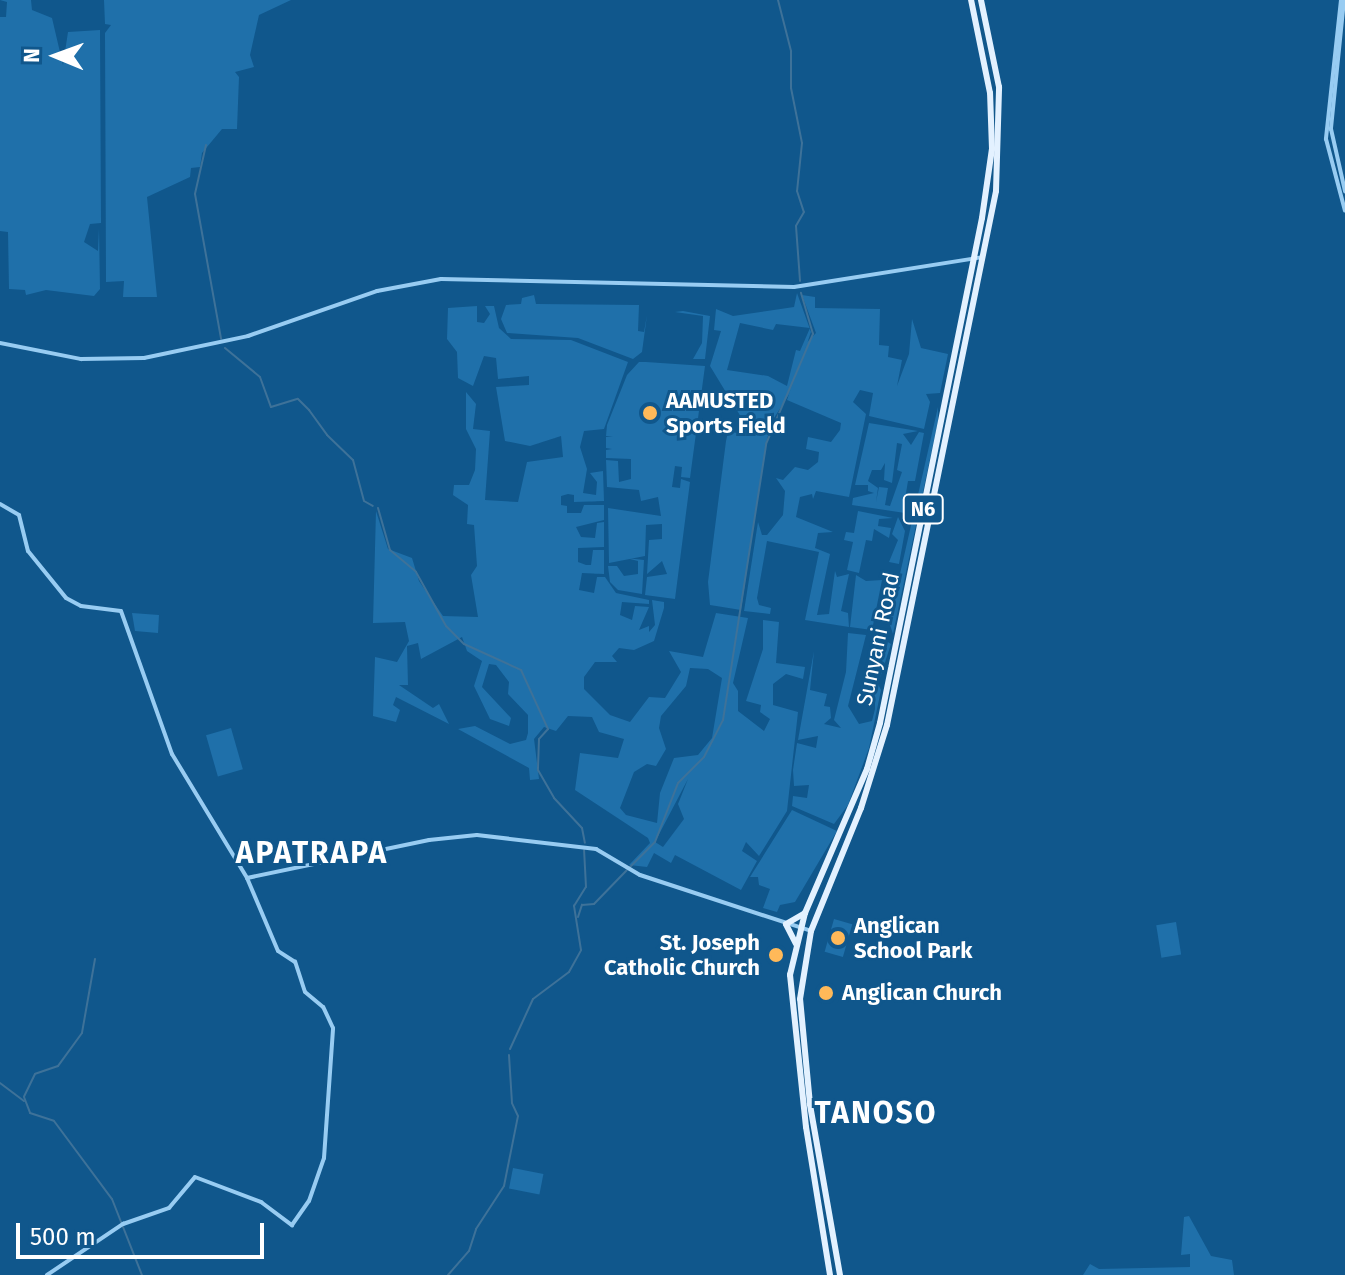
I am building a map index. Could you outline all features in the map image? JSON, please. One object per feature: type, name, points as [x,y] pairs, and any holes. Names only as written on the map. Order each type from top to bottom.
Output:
[{"type":"main road","name":"Sunyani Road","points":[[830,1275],[790,988],[796,944],[805,913],[873,747],[974,258],[992,149],[989,73],[971,0]]},
{"type":"main road","name":"N6","points":[[840,1275],[804,1062],[800,999],[811,931],[876,768],[983,257],[1001,126],[996,59],[981,0]]},
{"type":"main road","points":[[917,536],[926,530]]},
{"type":"main road","points":[[796,944],[786,924],[805,913]]},
{"type":"street","points":[[1343,0],[1331,129],[1345,191]]},
{"type":"street","points":[[1343,0],[1326,139],[1345,211]]},
{"type":"street","points":[[0,343],[93,360],[144,358],[248,336],[379,290],[441,279],[794,287],[983,257]]},
{"type":"street","points":[[0,504],[19,515],[28,551],[66,598],[86,607],[117,607],[125,617],[172,754],[247,878],[278,951],[295,962],[305,992],[331,1019],[331,1102],[316,1186],[292,1225],[261,1202],[197,1176],[169,1208],[120,1225],[47,1275]]},
{"type":"street","points":[[247,878],[429,840],[477,835],[596,849],[640,875],[811,931]]},
{"type":"shaded area","points":[[0,0],[31,0],[32,10],[52,18],[63,65],[68,32],[100,30],[101,223],[90,224],[84,242],[98,251],[99,228],[100,289],[94,296],[46,290],[26,295],[25,290],[9,289],[8,232],[0,231],[0,17],[6,17],[7,2]]},
{"type":"shaded area","points":[[104,0],[291,0],[259,15],[250,55],[254,67],[235,72],[239,77],[237,129],[222,129],[202,153],[200,167],[191,168],[190,177],[147,197],[157,297],[123,297],[124,281],[106,282],[105,33],[111,25],[105,24]]},
{"type":"shaded area","points":[[797,293],[810,328],[776,324],[773,330],[740,323],[727,370],[768,376],[787,386],[796,350],[800,351],[810,329],[811,332],[790,393],[772,421],[766,443],[741,610],[710,605],[708,582],[726,441],[728,432],[739,433],[741,417],[710,366],[721,331],[714,330],[716,309],[733,316],[794,307]]},
{"type":"shaded area","points":[[534,295],[536,304],[639,305],[638,331],[644,332],[647,315],[642,352],[633,359],[578,338],[507,333],[501,319],[506,305],[521,304],[522,298]]},
{"type":"shaded area","points":[[802,295],[815,297],[815,308],[880,309],[879,345],[889,346],[888,357],[902,360],[897,386],[909,354],[912,319],[921,348],[948,354],[940,393],[926,394],[930,402],[924,429],[869,416],[873,393],[860,390],[853,402],[866,414],[849,497],[816,491],[813,499],[812,494],[800,497],[796,517],[833,532],[818,533],[815,548],[830,554],[817,615],[829,614],[835,571],[837,577],[849,574],[841,611],[848,613],[849,627],[805,620],[819,552],[767,541],[757,598],[759,605],[771,608],[770,614],[744,611],[758,522],[762,535],[767,535],[783,515],[785,491],[776,478],[783,480],[795,467],[808,470],[818,462],[819,452],[806,449],[808,437],[831,442],[840,430],[841,423],[787,400],[807,342],[816,333]]},
{"type":"shaded area","points":[[477,306],[477,322],[484,323],[490,314],[485,306],[494,306],[499,328],[511,339],[571,340],[628,362],[604,429],[584,431],[580,447],[587,469],[583,493],[596,495],[597,482],[590,473],[603,471],[604,501],[574,502],[574,495],[568,494],[561,496],[561,505],[567,506],[567,513],[581,513],[584,505],[604,505],[604,520],[576,527],[581,537],[595,538],[597,523],[604,522],[604,547],[578,548],[578,562],[591,565],[593,550],[604,550],[604,574],[582,573],[579,590],[594,593],[597,577],[605,577],[616,593],[649,600],[649,604],[622,602],[620,615],[632,620],[635,606],[649,607],[639,630],[649,626],[649,632],[655,625],[652,600],[664,602],[664,608],[654,641],[634,650],[619,648],[612,656],[617,662],[595,662],[584,677],[584,689],[610,715],[630,722],[649,697],[665,698],[681,672],[669,651],[703,657],[716,613],[748,618],[733,683],[738,691],[738,711],[764,731],[770,719],[760,712],[761,705],[746,701],[763,649],[763,620],[779,622],[776,663],[805,667],[803,679],[786,674],[773,684],[773,705],[798,712],[787,811],[759,856],[746,842],[742,851],[757,861],[741,890],[675,855],[671,863],[654,853],[647,867],[629,865],[650,843],[648,838],[575,790],[580,753],[618,758],[624,739],[599,732],[592,717],[568,716],[556,731],[544,727],[534,739],[539,779],[530,780],[529,768],[458,729],[475,726],[510,744],[526,740],[528,733],[528,715],[508,694],[509,682],[496,665],[489,664],[482,687],[511,718],[509,726],[490,719],[474,686],[482,661],[467,651],[462,637],[421,659],[418,643],[407,646],[408,685],[399,685],[433,708],[439,704],[449,724],[396,697],[393,705],[400,710],[396,722],[373,716],[375,657],[397,662],[409,641],[405,622],[373,623],[376,511],[388,549],[412,558],[419,581],[443,616],[478,617],[471,575],[477,566],[474,525],[467,524],[468,505],[453,495],[454,485],[469,485],[475,470],[476,449],[466,429],[466,392],[476,404],[473,429],[490,431],[485,500],[518,502],[527,462],[563,457],[561,436],[530,446],[505,441],[496,387],[529,385],[529,376],[498,379],[496,358],[484,356],[473,386],[458,378],[457,352],[447,339],[448,308]],"holes":[[[690,668],[708,669],[722,678],[712,738],[698,755],[674,758],[660,793],[657,823],[626,815],[620,808],[634,772],[647,764],[656,766],[666,749],[659,728],[661,716],[686,686]],[[688,779],[678,804],[684,819],[663,847],[655,842]]]},
{"type":"shaded area","points":[[675,312],[710,316],[705,359],[693,359],[702,343],[703,316]]},
{"type":"shaded area","points":[[639,362],[705,366],[690,478],[681,477],[682,467],[675,466],[672,487],[680,488],[681,479],[690,482],[675,599],[645,595],[647,577],[667,574],[662,561],[647,574],[649,540],[662,539],[662,524],[646,525],[645,556],[609,563],[608,508],[661,516],[658,497],[641,501],[639,490],[607,487],[606,460],[618,461],[619,482],[631,479],[631,459],[606,458],[606,450],[612,449],[606,448],[606,437],[613,437],[606,436],[607,425],[627,375]]},
{"type":"shaded area","points":[[938,407],[938,421],[893,634],[889,622]]},
{"type":"shaded area","points":[[869,423],[918,431],[903,434],[911,445],[919,432],[924,433],[915,481],[908,481],[906,493],[912,494],[905,513],[852,505],[853,498],[874,493],[868,491],[868,485],[855,485]],"holes":[[[897,443],[902,444],[897,470],[902,472],[890,506],[885,505],[888,488],[879,487],[876,502],[878,488],[868,481],[872,470],[881,470],[885,463],[884,480],[892,483]]]},
{"type":"shaded area","points":[[858,511],[893,518],[879,519],[878,526],[891,528],[889,538],[874,529],[872,541],[866,540],[859,573],[847,570],[853,542],[844,540],[846,532],[854,533]]},
{"type":"shaded area","points":[[898,517],[905,531],[899,564],[889,562],[898,540],[892,534]]},
{"type":"shaded area","points":[[626,558],[644,560],[642,594],[618,590],[610,582],[608,566],[617,566],[624,576],[638,574],[638,561]]},
{"type":"shaded area","points":[[856,575],[866,581],[882,580],[872,630],[850,627]]},
{"type":"shaded area","points":[[132,613],[159,615],[158,633],[135,631]]},
{"type":"shaded area","points":[[848,633],[866,635],[848,706],[859,724],[872,721],[875,709],[875,696],[868,695],[867,686],[873,681],[879,637],[891,644],[878,684],[881,690],[869,748],[848,805],[834,824],[792,806],[793,796],[807,798],[809,785],[794,786],[793,770],[797,743],[816,748],[818,736],[798,740],[814,651],[810,690],[827,694],[824,706],[830,707],[831,718],[824,724],[841,728],[834,720],[846,672]]},
{"type":"shaded area","points":[[231,728],[243,769],[218,777],[206,735]]},
{"type":"shaded area","points":[[792,810],[837,831],[795,902],[780,905],[777,912],[763,908],[770,889],[759,885],[758,877],[750,877]]},
{"type":"shaded area","name":"Anglican School Park","points":[[834,919],[852,924],[843,957],[825,952]]},
{"type":"shaded area","points":[[1176,922],[1181,955],[1161,958],[1156,925]]},
{"type":"shaded area","points":[[513,1168],[543,1174],[539,1195],[509,1189]]},
{"type":"shaded area","points":[[1189,1216],[1211,1256],[1232,1260],[1234,1275],[1083,1275],[1090,1264],[1099,1269],[1190,1267],[1190,1254],[1181,1255],[1184,1217]]},
{"type":"waterway","points":[[778,0],[791,51],[791,88],[802,143],[797,191],[804,212],[796,226],[800,281]]},
{"type":"waterway","points":[[206,145],[195,194],[221,339]]},
{"type":"waterway","points":[[630,867],[655,842],[678,783],[704,757],[723,720],[766,444],[813,334],[801,293]]},
{"type":"waterway","points":[[225,348],[260,377],[271,407],[298,399],[309,410],[327,435],[353,460],[364,501],[373,506]]},
{"type":"waterway","points":[[378,508],[390,550],[416,572],[446,626],[464,644],[521,670],[548,729],[539,739],[538,770],[554,798],[582,828],[585,843]]},
{"type":"waterway","points":[[510,1049],[533,999],[569,972],[581,950],[574,906],[586,887],[584,850]]},
{"type":"waterway","points":[[578,917],[582,905],[594,904],[627,870]]},
{"type":"waterway","points":[[95,959],[82,1033],[58,1066],[35,1074],[24,1097],[30,1113],[54,1121],[112,1199],[142,1275]]},
{"type":"waterway","points":[[448,1275],[469,1251],[476,1229],[504,1186],[518,1116],[512,1103],[509,1055]]},
{"type":"waterway","points":[[0,1083],[24,1101]]},
{"type":"place","name":"AAMUSTED Sports Field","points":[[650,413]]},
{"type":"place","name":"Anglican School Park","points":[[838,938]]},
{"type":"place","name":"St. Joseph Catholic Church","points":[[776,955]]},
{"type":"place","name":"Anglican Church","points":[[826,993]]},
{"type":"district","name":"APATRAPA","points":[[312,853]]},
{"type":"district","name":"TANOSO","points":[[876,1113]]}]
